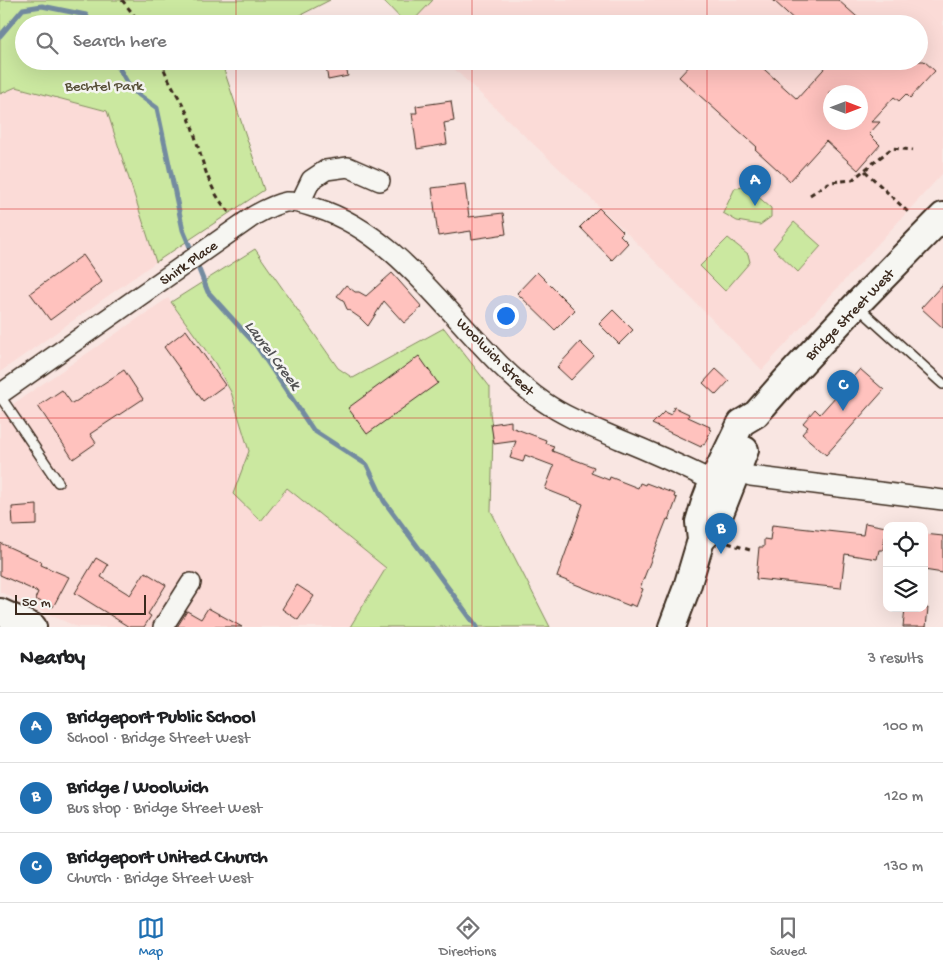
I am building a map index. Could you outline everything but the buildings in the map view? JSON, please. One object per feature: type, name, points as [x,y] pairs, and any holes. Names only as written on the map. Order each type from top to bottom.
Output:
[{"type":"main road","name":"Bridge Street West","points":[[711,541],[699,522],[713,481],[741,423],[756,414],[856,305],[943,216]]},
{"type":"main road","name":"Bridge Street West","points":[[672,627],[687,587],[711,541],[736,471],[756,428],[756,414]]},
{"type":"street","points":[[300,203],[311,180],[326,170],[348,168],[380,181]]},
{"type":"street","name":"Shirk Place","points":[[0,395],[255,215],[272,206],[286,202],[300,203]]},
{"type":"street","name":"Woolwich Street","points":[[300,203],[333,213],[356,226],[388,249],[419,278],[519,384],[546,403],[578,421],[713,481]]},
{"type":"street","points":[[736,471],[751,476],[943,500]]},
{"type":"street","points":[[163,627],[191,583]]},
{"type":"lane","points":[[856,305],[943,384]]},
{"type":"lane","points":[[0,395],[58,482]]},
{"type":"path","points":[[122,0],[134,15]]},
{"type":"path","points":[[164,70],[180,97],[188,116],[202,165],[210,183],[223,206],[241,225]]},
{"type":"path","points":[[810,195],[830,182],[852,180],[892,148],[913,150]]},
{"type":"path","points":[[865,171],[909,213]]},
{"type":"path","points":[[711,541],[753,551]]},
{"type":"shaded area","points":[[433,0],[943,0],[943,173],[762,370],[626,232],[455,70],[928,70],[928,15],[419,15]]},
{"type":"shaded area","points":[[16,87],[107,111],[156,262],[0,372],[0,94]]},
{"type":"shaded area","points":[[168,298],[215,363],[231,392],[249,451],[287,488],[386,568],[350,627],[77,627],[0,592],[0,413]]},
{"type":"green space","name":"Bechtel Park","points":[[0,0],[330,0],[301,15],[15,15],[15,70],[224,70],[264,190],[156,262],[107,111],[16,87],[0,94]]},
{"type":"green space","points":[[383,0],[433,0],[419,15],[397,15]]},
{"type":"green space","points":[[747,187],[771,208],[771,217],[760,225],[737,221],[723,213],[735,188]]},
{"type":"green space","points":[[794,222],[821,246],[798,272],[773,248]]},
{"type":"green space","points":[[728,238],[748,254],[750,262],[725,291],[700,266]]},
{"type":"green space","points":[[255,249],[338,368],[353,378],[444,328],[490,387],[490,413],[493,433],[491,511],[550,627],[350,627],[386,568],[287,488],[261,521],[233,494],[249,451],[231,392],[215,363],[171,302]]},
{"type":"waterway","name":"Laurel Creek","points":[[18,15],[23,9],[42,6],[86,15]]},
{"type":"waterway","name":"Laurel Creek","points":[[0,36],[15,18]]},
{"type":"waterway","name":"Laurel Creek","points":[[120,70],[131,89],[157,108],[183,230],[193,254]]},
{"type":"waterway","name":"Laurel Creek","points":[[196,262],[208,292],[256,345],[313,430],[367,465],[384,501],[477,627]]},
{"type":"place","name":"Bridgeport Public School","points":[[755,206]]},
{"type":"place","name":"Bridgeport United Church","points":[[843,411]]},
{"type":"place","name":"Bridge / Woolwich","points":[[721,554]]}]
